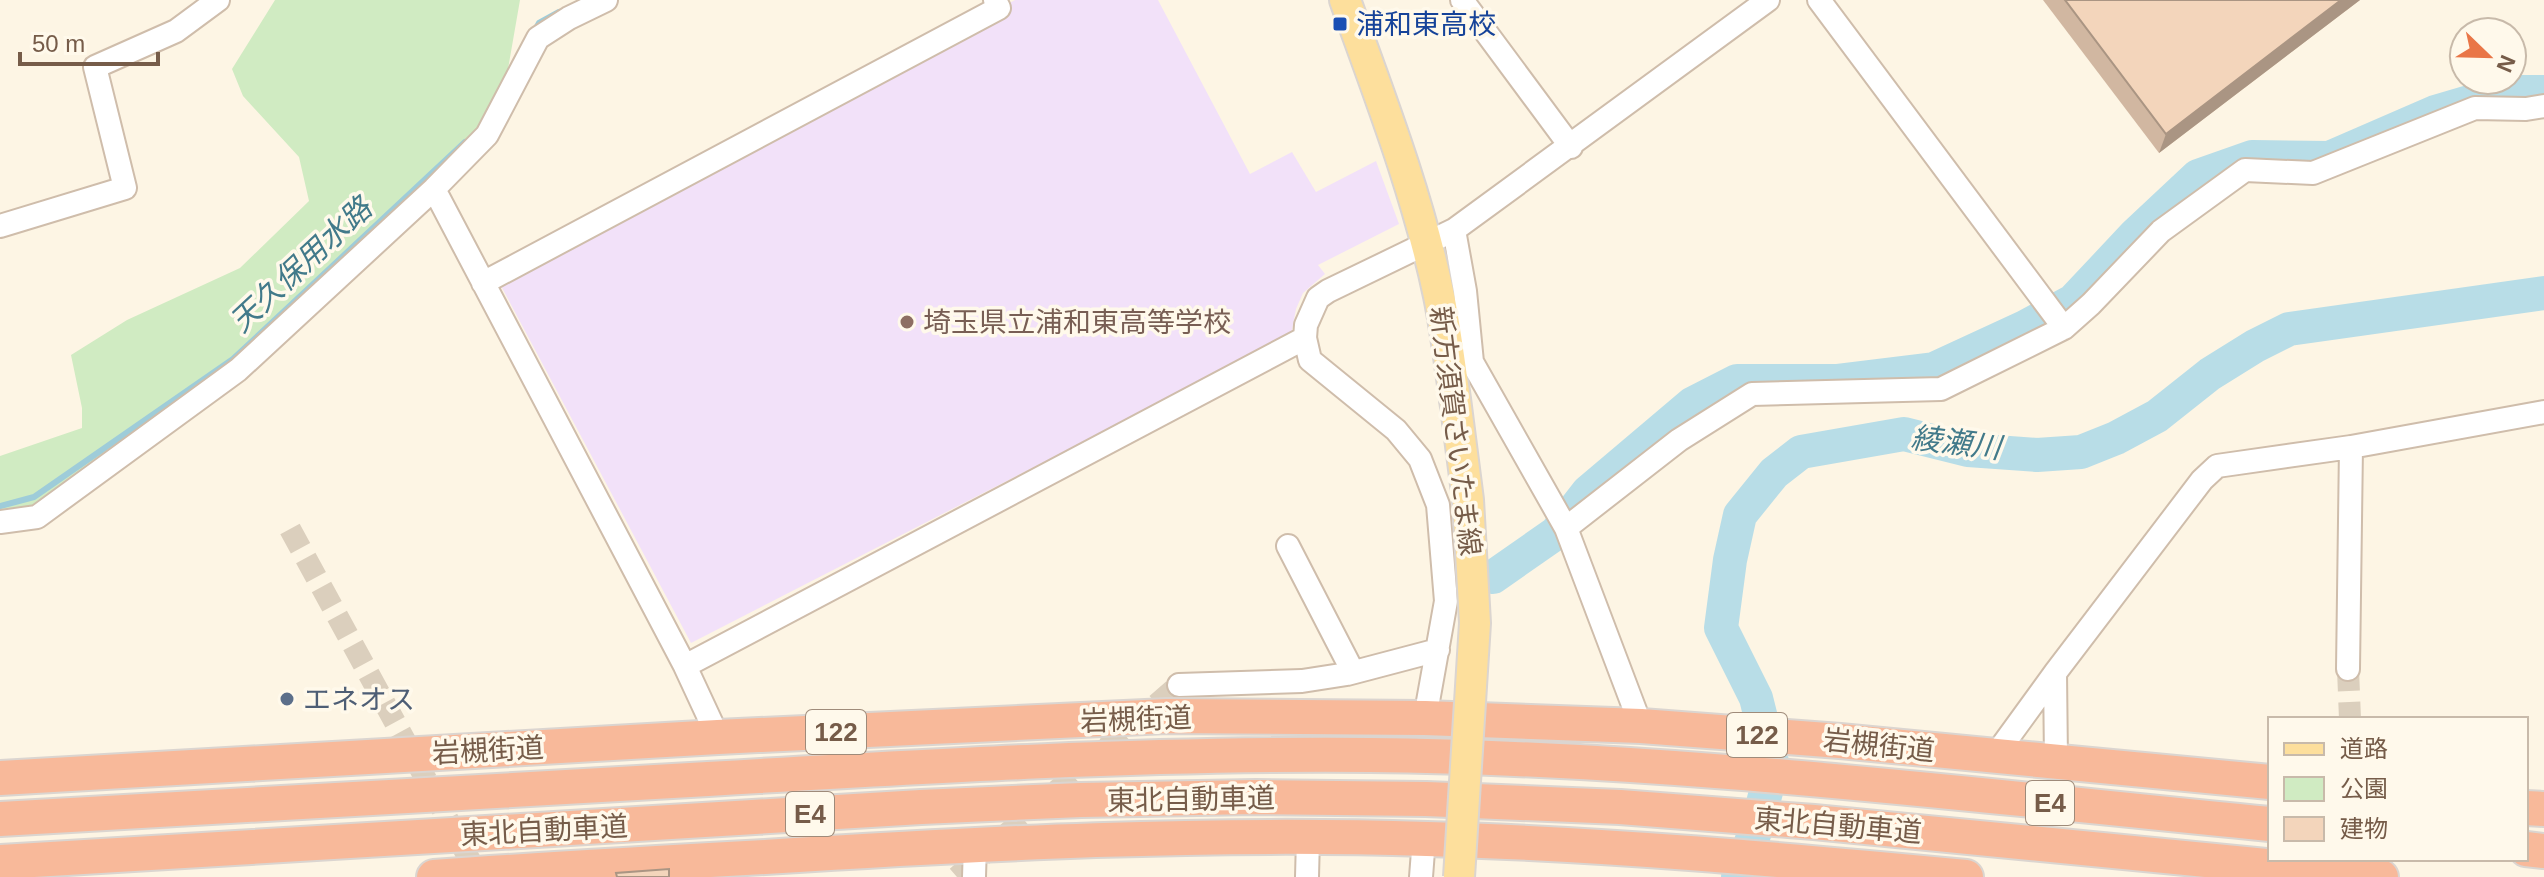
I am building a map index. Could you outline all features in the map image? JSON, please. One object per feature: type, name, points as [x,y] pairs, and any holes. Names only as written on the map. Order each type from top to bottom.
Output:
[{"type":"highway","name":"岩槻街道","points":[[0,778],[718,737],[1167,716],[1425,718],[1657,728],[2056,760],[2268,782]]},
{"type":"highway","name":"東北自動車道","points":[[0,819],[1028,761],[1376,755],[1646,766],[2268,824]]},
{"type":"highway","name":"東北自動車道","points":[[0,862],[921,807],[1256,797],[1426,799],[1620,807],[1814,822],[2381,877]]},
{"type":"highway","points":[[453,876],[974,860],[1308,838],[1424,838],[1796,861],[1966,877]]},
{"type":"main road","name":"新方須賀さいたま線","points":[[1345,0],[1393,133],[1426,245],[1439,295],[1455,399],[1468,500],[1475,623],[1459,877]]},
{"type":"street","points":[[0,226],[125,188],[95,67],[176,31],[218,0]]},
{"type":"street","points":[[0,522],[37,517],[238,370],[434,189],[487,135],[538,38],[606,0]]},
{"type":"street","points":[[483,283],[999,8],[995,0]]},
{"type":"street","points":[[1462,0],[1571,147]]},
{"type":"street","points":[[1425,718],[1446,601],[1438,505],[1420,459],[1396,430],[1310,360],[1305,338],[1310,312],[1318,298],[1328,291],[1454,230],[1768,0]]},
{"type":"street","points":[[1819,0],[2057,318]]},
{"type":"street","points":[[1566,528],[1679,440],[1752,394],[1941,389],[2057,318],[2091,304],[2161,231],[2245,170],[2313,173],[2475,108],[2526,109],[2544,106]]},
{"type":"street","points":[[434,189],[685,666],[718,737]]},
{"type":"street","points":[[1454,230],[1465,291],[1472,362],[1566,528],[1657,728]]},
{"type":"street","points":[[685,666],[1305,338]]},
{"type":"street","points":[[1994,757],[2202,480],[2217,466],[2351,447],[2544,412]]},
{"type":"street","points":[[2348,669],[2351,447]]},
{"type":"street","points":[[1288,546],[1353,672]]},
{"type":"street","points":[[1179,685],[1302,681],[1353,672],[1438,650]]},
{"type":"street","points":[[2055,673],[2056,760]]},
{"type":"street","points":[[1307,877],[1308,838]]},
{"type":"street","points":[[1421,877],[1424,838]]},
{"type":"shaded area","name":"埼玉県立浦和東高等学校","points":[[1015,0],[1158,0],[1250,174],[1292,152],[1316,192],[1376,161],[1399,224],[1318,265],[1325,274],[1303,293],[1291,335],[691,643],[499,282]]},
{"type":"green space","points":[[275,0],[520,0],[508,69],[505,127],[446,188],[81,497],[0,518],[0,456],[82,428],[82,408],[71,355],[127,320],[240,268],[309,201],[299,157],[243,96],[232,69]]},
{"type":"building","points":[[2065,0],[2341,0],[2166,134]]},
{"type":"building","points":[[669,869],[669,877],[617,877],[616,873]]},
{"type":"waterway","name":"天久保用水路","points":[[534,32],[539,23],[559,12]]},
{"type":"waterway","points":[[1493,577],[1556,533],[1588,492],[1692,404],[1737,381],[1836,381],[1934,369],[2073,301],[2135,235],[2198,176],[2252,157],[2329,158],[2435,112],[2503,92],[2544,92]]},
{"type":"waterway","name":"天久保用水路","points":[[0,506],[34,497],[233,359],[465,142]]},
{"type":"waterway","name":"綾瀬川","points":[[1738,877],[1756,829],[1773,766],[1756,698],[1721,628],[1730,560],[1740,515],[1774,473],[1801,452],[1904,434],[1968,450],[2037,455],[2081,452],[2157,416],[2210,374],[2289,329],[2544,293]]},
{"type":"tunnel","points":[[290,529],[479,877]]},
{"type":"tunnel","points":[[2348,669],[2350,717]]},
{"type":"tunnel","points":[[957,877],[1179,685]]},
{"type":"place","name":"浦和東高校","points":[[1340,24]]},
{"type":"place","name":"埼玉県立浦和東高等学校","points":[[907,322]]},
{"type":"place","name":"エネオス","points":[[287,699]]}]
